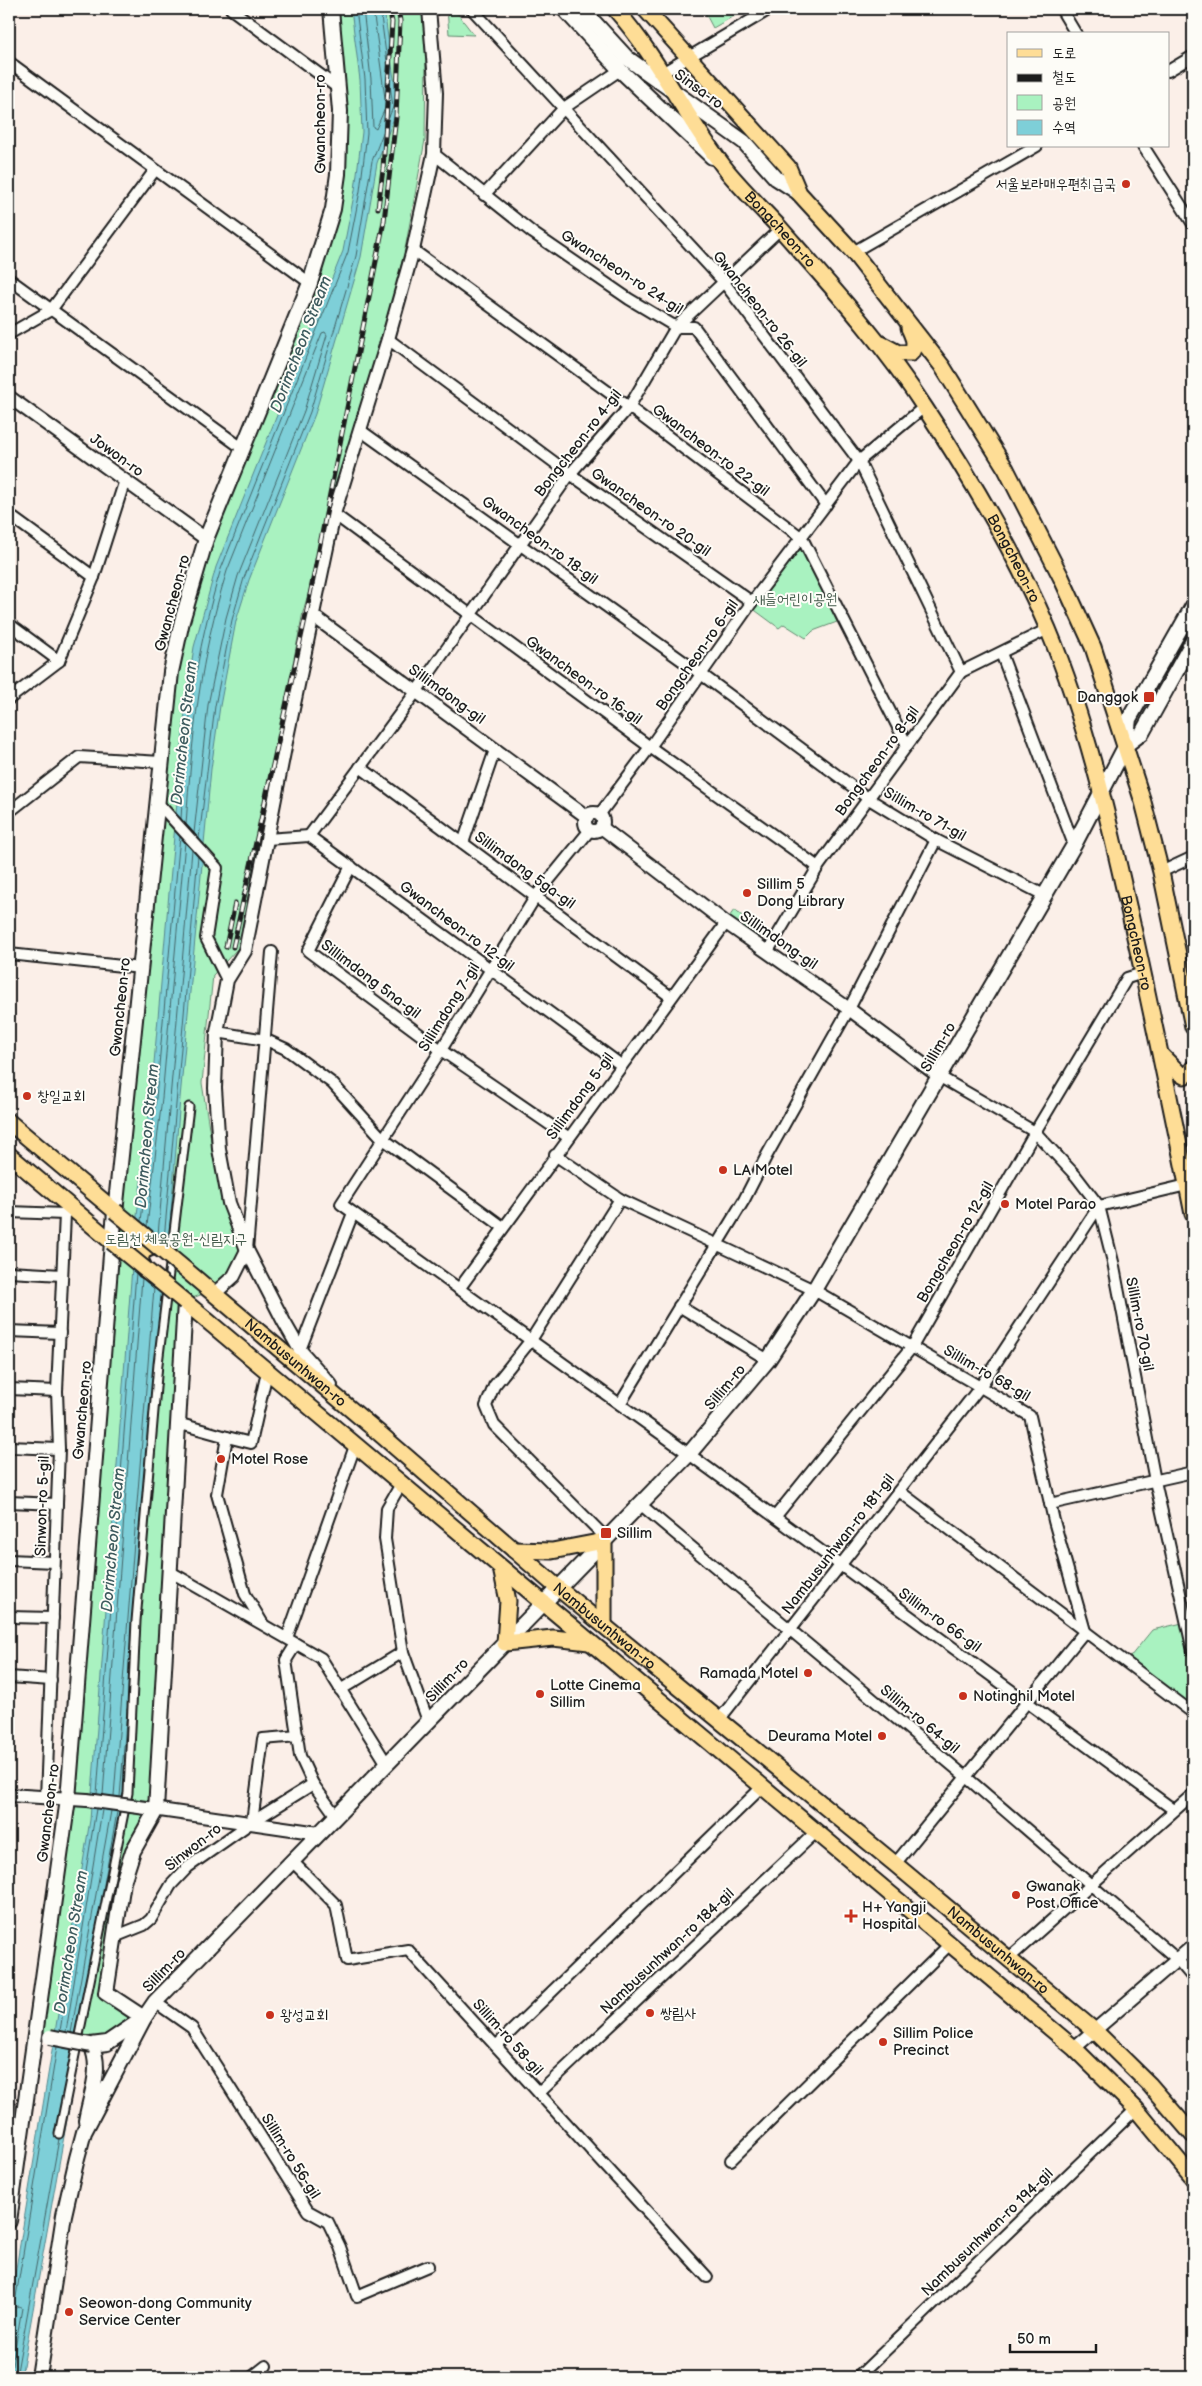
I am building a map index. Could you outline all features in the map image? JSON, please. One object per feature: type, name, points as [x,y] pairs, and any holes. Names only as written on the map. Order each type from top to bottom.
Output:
[{"type":"main road","name":"Gwancheon-ro","points":[[35,2034],[68,1799],[112,1242],[171,672],[182,621],[206,539],[310,283],[333,209],[338,174],[338,88],[331,9]]},
{"type":"main road","points":[[564,9],[620,70],[727,170]]},
{"type":"main road","name":"Sinsa-ro","points":[[582,9],[626,58],[658,75]]},
{"type":"main road","name":"Bongcheon-ro","points":[[615,9],[635,31],[658,75],[672,90],[727,170],[780,228],[878,342],[924,406],[989,512],[1048,629],[1077,706],[1102,794],[1161,1054],[1193,1214]]},
{"type":"main road","points":[[644,9],[689,56],[788,167],[800,193],[853,252],[904,315],[968,404],[1018,492],[1061,577],[1093,647],[1126,745],[1144,802],[1161,872],[1193,1028]]},
{"type":"main road","name":"Sinsa-ro","points":[[672,90],[744,142],[776,178],[800,193]]},
{"type":"main road","points":[[878,342],[898,353],[910,353],[914,348],[914,339],[904,315]]},
{"type":"main road","points":[[1126,745],[1129,719],[1193,606]]},
{"type":"main road","points":[[1126,745],[1142,734],[1193,641]]},
{"type":"main road","name":"Sillim-ro","points":[[39,2377],[64,2215],[84,2132],[144,2018],[155,2002],[689,1454],[768,1360],[814,1290],[940,1077],[1074,845],[1126,745]]},
{"type":"main road","points":[[1161,1054],[1181,1075],[1187,1075],[1193,1068]]},
{"type":"main road","name":"Nambusunhwan-ro","points":[[9,1122],[379,1433],[558,1588],[1095,2030],[1149,2084],[1193,2135]]},
{"type":"main road","points":[[12,1158],[24,1164],[35,1158],[36,1149],[32,1141]]},
{"type":"main road","points":[[1187,1180],[1193,1154]]},
{"type":"main road","name":"Nambusunhwan-ro","points":[[12,1158],[67,1210],[112,1242],[185,1302],[589,1642],[762,1792],[816,1832],[1074,2048],[1136,2109],[1193,2178]]},
{"type":"main road","points":[[145,1270],[140,1263],[143,1251],[154,1246],[162,1250]]},
{"type":"main road","points":[[144,2018],[106,1993],[123,1882],[151,1809],[169,1571],[185,1302]]},
{"type":"main road","points":[[514,1550],[552,1550],[605,1540],[604,1624]]},
{"type":"main road","points":[[501,1568],[508,1601],[505,1643],[553,1638],[589,1642]]},
{"type":"main road","name":"Sillim-ro","points":[[91,2046],[107,2043],[144,2018]]},
{"type":"main road","points":[[9,2214],[35,2034],[91,2046],[96,2056],[97,2067],[84,2132]]},
{"type":"street","points":[[231,9],[338,88]]},
{"type":"street","points":[[379,1433],[337,1392],[300,1350],[247,1250],[228,1203],[219,1150],[215,1088],[217,1032],[227,980],[245,950],[334,514],[388,339],[413,250],[434,154],[436,93],[429,9]]},
{"type":"street","name":"Gwancheon-ro 26-gil","points":[[472,9],[723,281],[859,461],[961,672]]},
{"type":"street","points":[[658,75],[770,9]]},
{"type":"street","points":[[1061,9],[1075,32]]},
{"type":"street","points":[[1170,69],[1193,56]]},
{"type":"street","points":[[9,62],[310,283]]},
{"type":"street","points":[[484,195],[564,108],[620,70]]},
{"type":"street","points":[[853,252],[1034,148]]},
{"type":"street","points":[[1144,148],[1193,224]]},
{"type":"street","name":"Gwancheon-ro 24-gil","points":[[434,154],[533,233],[630,299],[676,327],[694,328],[826,505]]},
{"type":"street","points":[[9,334],[51,310],[156,170]]},
{"type":"street","name":"Bongcheon-ro 4-gil","points":[[309,836],[416,692],[570,474],[629,406],[676,327],[780,228]]},
{"type":"street","name":"Gwancheon-ro 22-gil","points":[[413,250],[629,406],[802,538],[907,745]]},
{"type":"street","points":[[9,279],[242,448]]},
{"type":"street","name":"Gwancheon-ro 20-gil","points":[[388,339],[570,474],[752,602]]},
{"type":"street","name":"Jowon-ro","points":[[9,397],[206,539]]},
{"type":"street","name":"Bongcheon-ro 6-gil","points":[[594,822],[650,747],[752,602],[859,461],[924,406]]},
{"type":"street","name":"Gwancheon-ro 18-gil","points":[[360,430],[701,674]]},
{"type":"street","points":[[9,699],[59,661],[94,577],[124,480]]},
{"type":"street","name":"Gwancheon-ro 16-gil","points":[[334,514],[650,747],[818,867]]},
{"type":"street","points":[[9,515],[94,577]]},
{"type":"street","name":"Sillimdong-gil","points":[[312,615],[594,822],[726,923],[849,1009],[940,1077]]},
{"type":"street","points":[[9,624],[59,661]]},
{"type":"street","name":"Bongcheon-ro 8-gil","points":[[768,951],[818,867],[961,672],[1048,629]]},
{"type":"street","points":[[1000,653],[1074,845]]},
{"type":"street","name":"Sillim-ro 71-gil","points":[[701,674],[869,799],[936,840],[1044,894]]},
{"type":"street","points":[[463,843],[495,750]]},
{"type":"street","points":[[9,812],[79,757],[161,762]]},
{"type":"street","name":"Sillimdong 5ga-gil","points":[[360,767],[670,997]]},
{"type":"street","points":[[157,802],[217,868],[206,938],[227,980]]},
{"type":"street","name":"Sillimdong 7-gil","points":[[341,1204],[382,1138],[441,1050],[536,896],[594,822]]},
{"type":"street","points":[[267,839],[309,836]]},
{"type":"street","name":"Gwancheon-ro 12-gil","points":[[309,836],[621,1065]]},
{"type":"street","points":[[620,1404],[679,1306],[719,1245],[849,1009],[936,840]]},
{"type":"street","points":[[1161,872],[1193,857]]},
{"type":"street","name":"Sillimdong 5na-gil","points":[[351,866],[308,951],[441,1050],[568,1138]]},
{"type":"street","name":"Sillimdong 5-gil","points":[[459,1289],[670,997],[726,923]]},
{"type":"street","points":[[214,1294],[234,1276],[247,1250],[272,952]]},
{"type":"street","points":[[9,954],[141,968]]},
{"type":"street","name":"Bongcheon-ro 12-gil","points":[[775,1517],[912,1347],[1035,1132],[1127,978],[1143,973]]},
{"type":"street","points":[[217,1032],[266,1040],[286,1049],[332,1083],[382,1138],[503,1227]]},
{"type":"street","name":"Sillim-ro 70-gil","points":[[940,1077],[1035,1132],[1076,1176],[1099,1206],[1113,1262],[1155,1481],[1193,1651]]},
{"type":"street","points":[[59,2134],[128,1793],[136,1621],[158,1364],[188,1107]]},
{"type":"street","name":"Sillim-ro 68-gil","points":[[556,1155],[620,1199],[814,1290],[1030,1416],[1050,1504],[1085,1631]]},
{"type":"street","points":[[1099,1206],[1187,1180]]},
{"type":"street","points":[[605,1540],[494,1425],[486,1406],[494,1386],[531,1340],[620,1199]]},
{"type":"street","name":"Sillim-ro 66-gil","points":[[341,1204],[689,1454],[1174,1810]]},
{"type":"street","name":"Nambusunhwan-ro 181-gil","points":[[719,1720],[980,1387],[1099,1206]]},
{"type":"street","points":[[9,1212],[67,1210]]},
{"type":"street","name":"Sinwon-ro 5-gil","points":[[46,1799],[59,1449],[57,1391],[67,1210]]},
{"type":"street","name":"Nambusunhwan-ro","points":[[300,1350],[353,1213]]},
{"type":"street","points":[[9,1272],[62,1275]]},
{"type":"street","name":"Sillim-ro","points":[[679,1306],[768,1360]]},
{"type":"street","points":[[9,1331],[60,1333]]},
{"type":"street","name":"Nambusunhwan-ro","points":[[177,1423],[251,1443],[266,1372]]},
{"type":"street","points":[[9,1390],[57,1391]]},
{"type":"street","points":[[227,1436],[216,1494],[245,1594],[263,1625]]},
{"type":"street","points":[[336,1816],[313,1784],[300,1756],[286,1660],[354,1446]]},
{"type":"street","points":[[9,1447],[59,1449]]},
{"type":"street","points":[[1050,1504],[1193,1472]]},
{"type":"street","points":[[400,1484],[387,1508],[385,1539],[403,1652],[428,1722]]},
{"type":"street","points":[[898,1491],[1193,1712]]},
{"type":"street","points":[[9,1502],[57,1504]]},
{"type":"street","name":"Sillim-ro 64-gil","points":[[640,1504],[966,1777],[1178,1960],[1193,1978]]},
{"type":"street","points":[[9,1560],[54,1562]]},
{"type":"street","points":[[169,1571],[320,1658],[386,1764]]},
{"type":"street","points":[[9,1617],[53,1618]]},
{"type":"street","points":[[895,1864],[1085,1631]]},
{"type":"street","points":[[340,1690],[403,1652]]},
{"type":"street","name":"Nambusunhwan-ro","points":[[602,1657],[762,1792]]},
{"type":"street","points":[[9,1677],[51,1680]]},
{"type":"street","points":[[252,1822],[263,1739],[298,1736]]},
{"type":"street","points":[[252,1822],[313,1784]]},
{"type":"street","points":[[496,2046],[762,1792]]},
{"type":"street","points":[[1008,1959],[1193,1794]]},
{"type":"street","points":[[9,1795],[68,1799]]},
{"type":"street","name":"Sinwon-ro","points":[[68,1799],[252,1822],[319,1833]]},
{"type":"street","name":"Sinwon-ro","points":[[114,1937],[144,1924],[157,1911],[171,1885],[179,1875],[252,1822]]},
{"type":"street","name":"Nambusunhwan-ro 184-gil","points":[[539,2093],[816,1832]]},
{"type":"street","name":"Sillim-ro 58-gil","points":[[292,1861],[336,1905],[347,1960],[408,1950],[707,2277]]},
{"type":"street","points":[[731,2160],[950,1944]]},
{"type":"street","points":[[1074,2048],[1193,1946]]},
{"type":"street","name":"Sillim-ro 56-gil","points":[[155,2002],[192,2028],[308,2211],[328,2222],[340,2247],[357,2296],[428,2266]]},
{"type":"street","name":"Nambusunhwan-ro 194-gil","points":[[858,2377],[1136,2109]]},
{"type":"street","points":[[252,2377],[266,2366]]},
{"type":"green space","name":"도림천 체육공원-신림지구","points":[[337,9],[422,9],[426,59],[425,140],[406,244],[386,333],[340,480],[303,612],[238,948],[213,975],[202,1083],[214,1160],[225,1203],[243,1248],[234,1271],[213,1290],[180,1303],[152,1798],[148,1817],[131,1848],[102,1995],[137,2018],[107,2039],[85,2043],[39,2031],[113,1262],[176,666],[212,534],[334,218]]},
{"type":"green space","points":[[447,9],[454,9],[474,35],[449,34]]},
{"type":"green space","points":[[703,9],[746,9],[713,28]]},
{"type":"green space","name":"새들어린이공원","points":[[800,544],[837,622],[813,631],[806,638],[784,624],[779,628],[752,608]]},
{"type":"green space","points":[[734,910],[763,931],[756,941],[727,920]]},
{"type":"green space","points":[[1187,1622],[1193,1651],[1193,1713],[1126,1662],[1152,1630]]},
{"type":"water","name":"Dorimcheon Stream","points":[[351,9],[384,9],[398,107],[377,163],[361,257],[315,414],[249,580],[236,621],[220,706],[211,769],[180,1098],[125,1795],[21,2377],[9,2377],[9,2311],[90,1820],[134,1241],[151,1097],[186,700],[194,647],[216,567],[343,251],[355,190],[362,132],[360,80]]},
{"type":"pier","points":[[133,1226],[170,1257],[168,1289],[130,1257]]},
{"type":"railway","points":[[378,208],[383,169],[392,22],[389,9]]},
{"type":"railway","points":[[233,947],[307,610],[384,221],[396,117],[400,21],[398,9]]},
{"type":"railway","points":[[226,947],[235,903]]},
{"type":"place","name":"서울보라매우편취급국","points":[[1126,184]]},
{"type":"place","name":"Danggok","points":[[1149,697]]},
{"type":"place","name":"Sillim 5 Dong Library","points":[[747,893]]},
{"type":"place","name":"창일교회","points":[[27,1096]]},
{"type":"place","name":"LA Motel","points":[[723,1170]]},
{"type":"place","name":"Motel Parao","points":[[1005,1204]]},
{"type":"place","name":"Motel Rose","points":[[221,1459]]},
{"type":"place","name":"Sillim","points":[[606,1533]]},
{"type":"place","name":"Ramada Motel","points":[[808,1673]]},
{"type":"place","name":"Lotte Cinema Sillim","points":[[540,1694]]},
{"type":"place","name":"Notinghil Motel","points":[[963,1696]]},
{"type":"place","name":"Deurama Motel","points":[[882,1736]]},
{"type":"place","name":"Gwanak Post Office","points":[[1016,1895]]},
{"type":"place","name":"H+ Yangji Hospital","points":[[851,1916]]},
{"type":"place","name":"쌍림사","points":[[650,2013]]},
{"type":"place","name":"왕성교회","points":[[270,2015]]},
{"type":"place","name":"Sillim Police Precinct","points":[[883,2042]]},
{"type":"place","name":"Seowon-dong Community Service Center","points":[[69,2312]]}]
